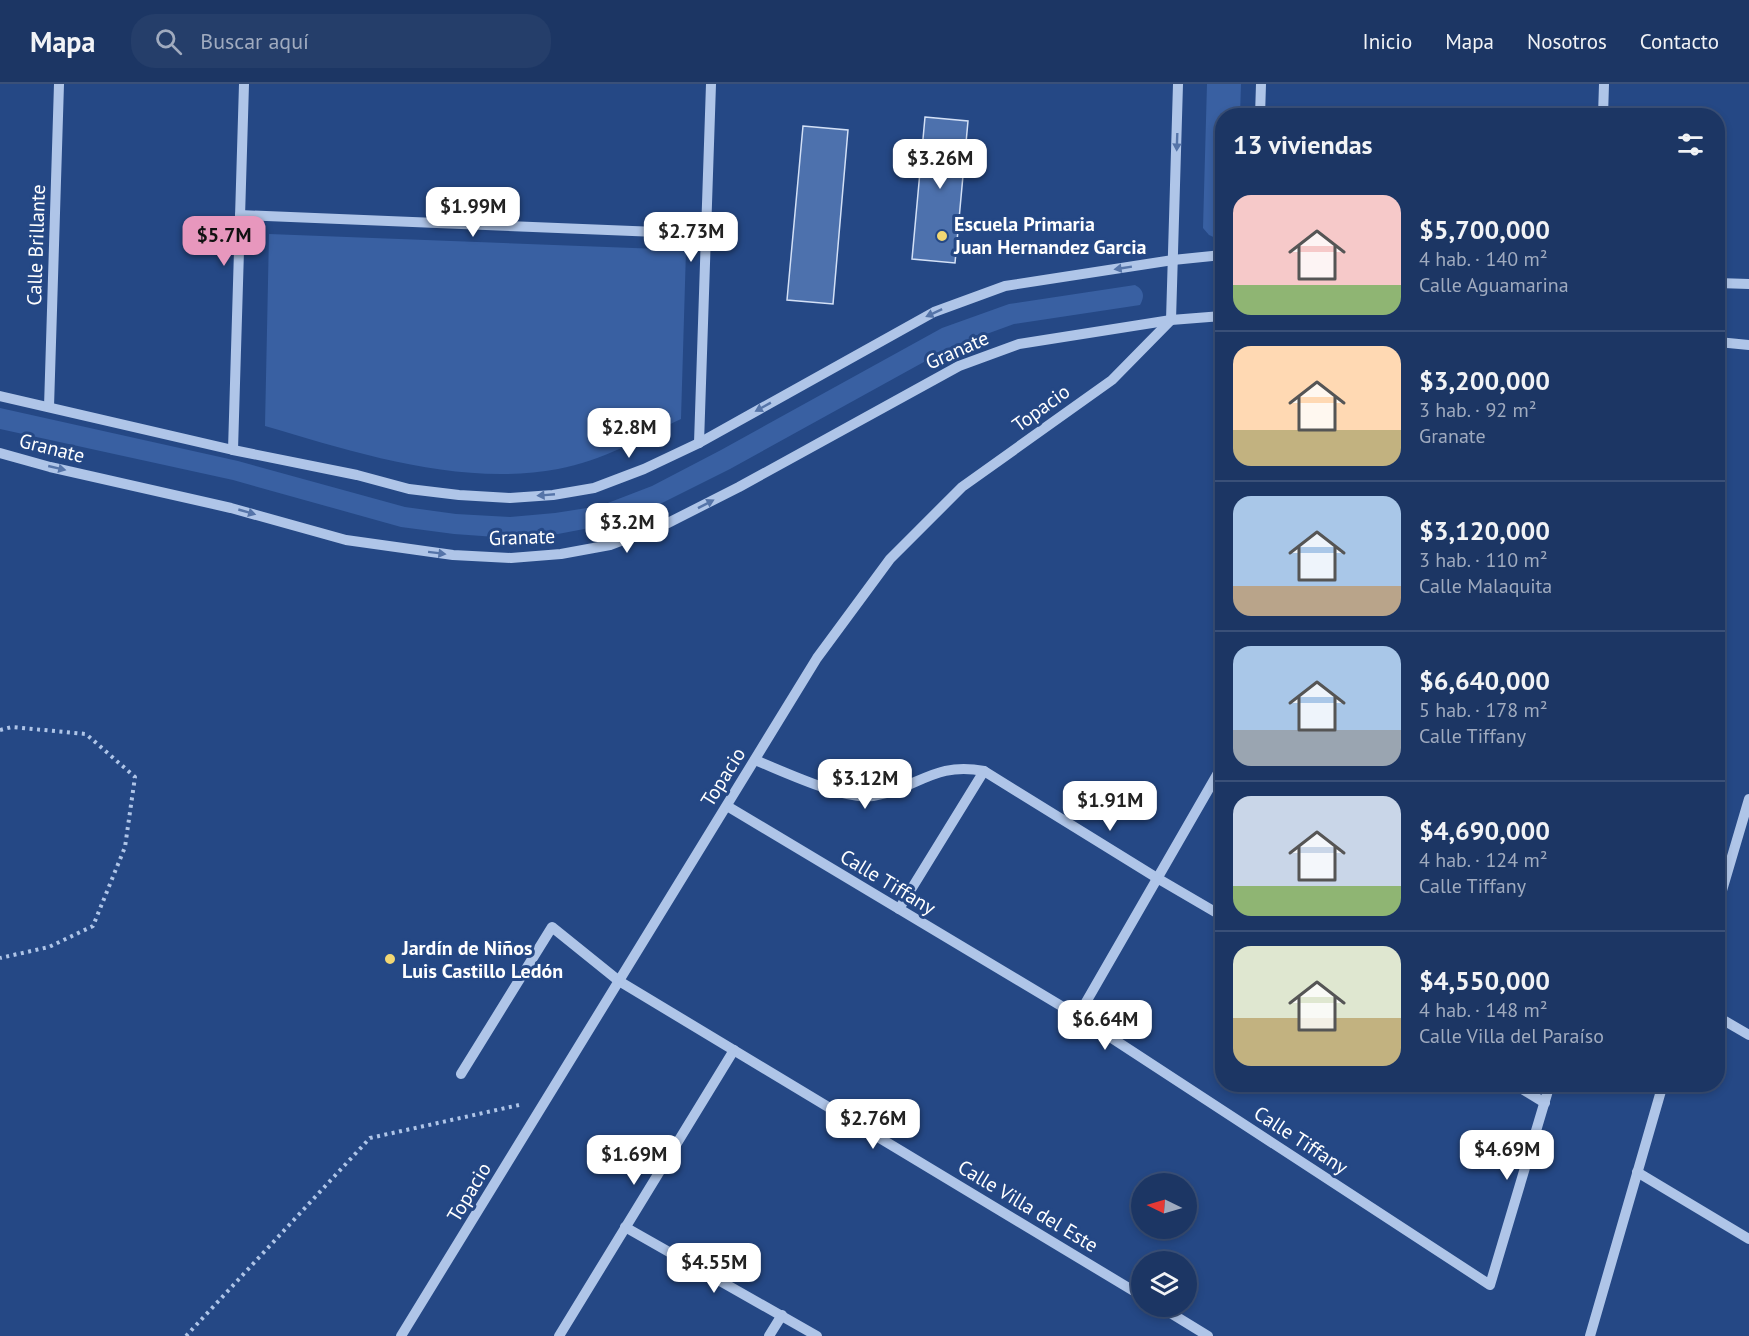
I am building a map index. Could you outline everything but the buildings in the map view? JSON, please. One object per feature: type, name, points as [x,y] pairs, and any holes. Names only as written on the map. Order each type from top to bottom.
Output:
[{"type":"street","name":"Calle Brillante","points":[[49,407],[59,84]]},
{"type":"street","points":[[233,450],[244,84]]},
{"type":"street","points":[[699,442],[711,84]]},
{"type":"street","points":[[1171,320],[1178,84]]},
{"type":"street","points":[[1260,108],[1261,84]]},
{"type":"street","points":[[1603,108],[1604,84]]},
{"type":"street","points":[[240,214],[707,234]]},
{"type":"street","name":"Granate","points":[[0,396],[233,450],[357,475],[409,489],[510,498],[553,495],[594,488],[644,469],[699,442],[934,312],[1005,286],[1215,256]]},
{"type":"street","points":[[1725,284],[1749,284]]},
{"type":"street","name":"Granate","points":[[0,453],[51,467],[231,508],[346,540],[453,555],[511,558],[561,554],[610,545],[668,523],[739,487],[959,366],[1019,344],[1171,320],[1215,317]]},
{"type":"street","name":"Topacio","points":[[401,1336],[817,658],[890,559],[962,488],[1112,380],[1171,320]]},
{"type":"street","points":[[1725,343],[1749,345]]},
{"type":"street","points":[[755,760],[849,795],[872,796],[945,770],[967,768],[984,771],[1215,912]]},
{"type":"street","points":[[899,909],[984,771]]},
{"type":"street","points":[[1078,1016],[1215,778]]},
{"type":"street","points":[[1725,880],[1749,799]]},
{"type":"street","name":"Calle Tiffany","points":[[727,806],[1078,1016],[1490,1285],[1548,1092]]},
{"type":"street","name":"Calle Villa del Este","points":[[461,1074],[552,927],[619,981],[1131,1289]]},
{"type":"street","points":[[1725,1021],[1749,1035]]},
{"type":"street","points":[[559,1336],[734,1050]]},
{"type":"street","points":[[1528,1092],[1545,1102]]},
{"type":"street","points":[[1590,1336],[1661,1092]]},
{"type":"street","points":[[1637,1172],[1749,1239]]},
{"type":"street","points":[[625,1227],[817,1336]]},
{"type":"street","points":[[770,1336],[782,1316]]},
{"type":"street","points":[[1178,1317],[1208,1336]]},
{"type":"path","points":[[0,730],[12,727],[86,734],[135,777],[125,847],[93,926],[49,947],[0,958]]},
{"type":"path","points":[[186,1336],[370,1138],[546,1099]]},
{"type":"shaded area","points":[[1207,84],[1241,84],[1240,108],[1215,108],[1215,238],[1203,228]]},
{"type":"shaded area","points":[[269,234],[686,250],[681,419],[621,448],[574,465],[521,473],[484,474],[410,464],[373,456],[265,426]]},
{"type":"shaded area","points":[[1135,285],[1143,294],[1140,305],[1014,324],[951,347],[730,469],[660,504],[605,525],[558,534],[510,538],[401,527],[233,480],[0,429],[0,408],[238,461],[405,507],[456,514],[510,517],[555,513],[600,506],[652,486],[942,328],[1009,304]]},
{"type":"place","name":"Escuela Primaria Juan Hernandez Garcia","points":[[942,236]]},
{"type":"place","name":"Jardín de Niños Luis Castillo Ledón","points":[[390,959]]}]
